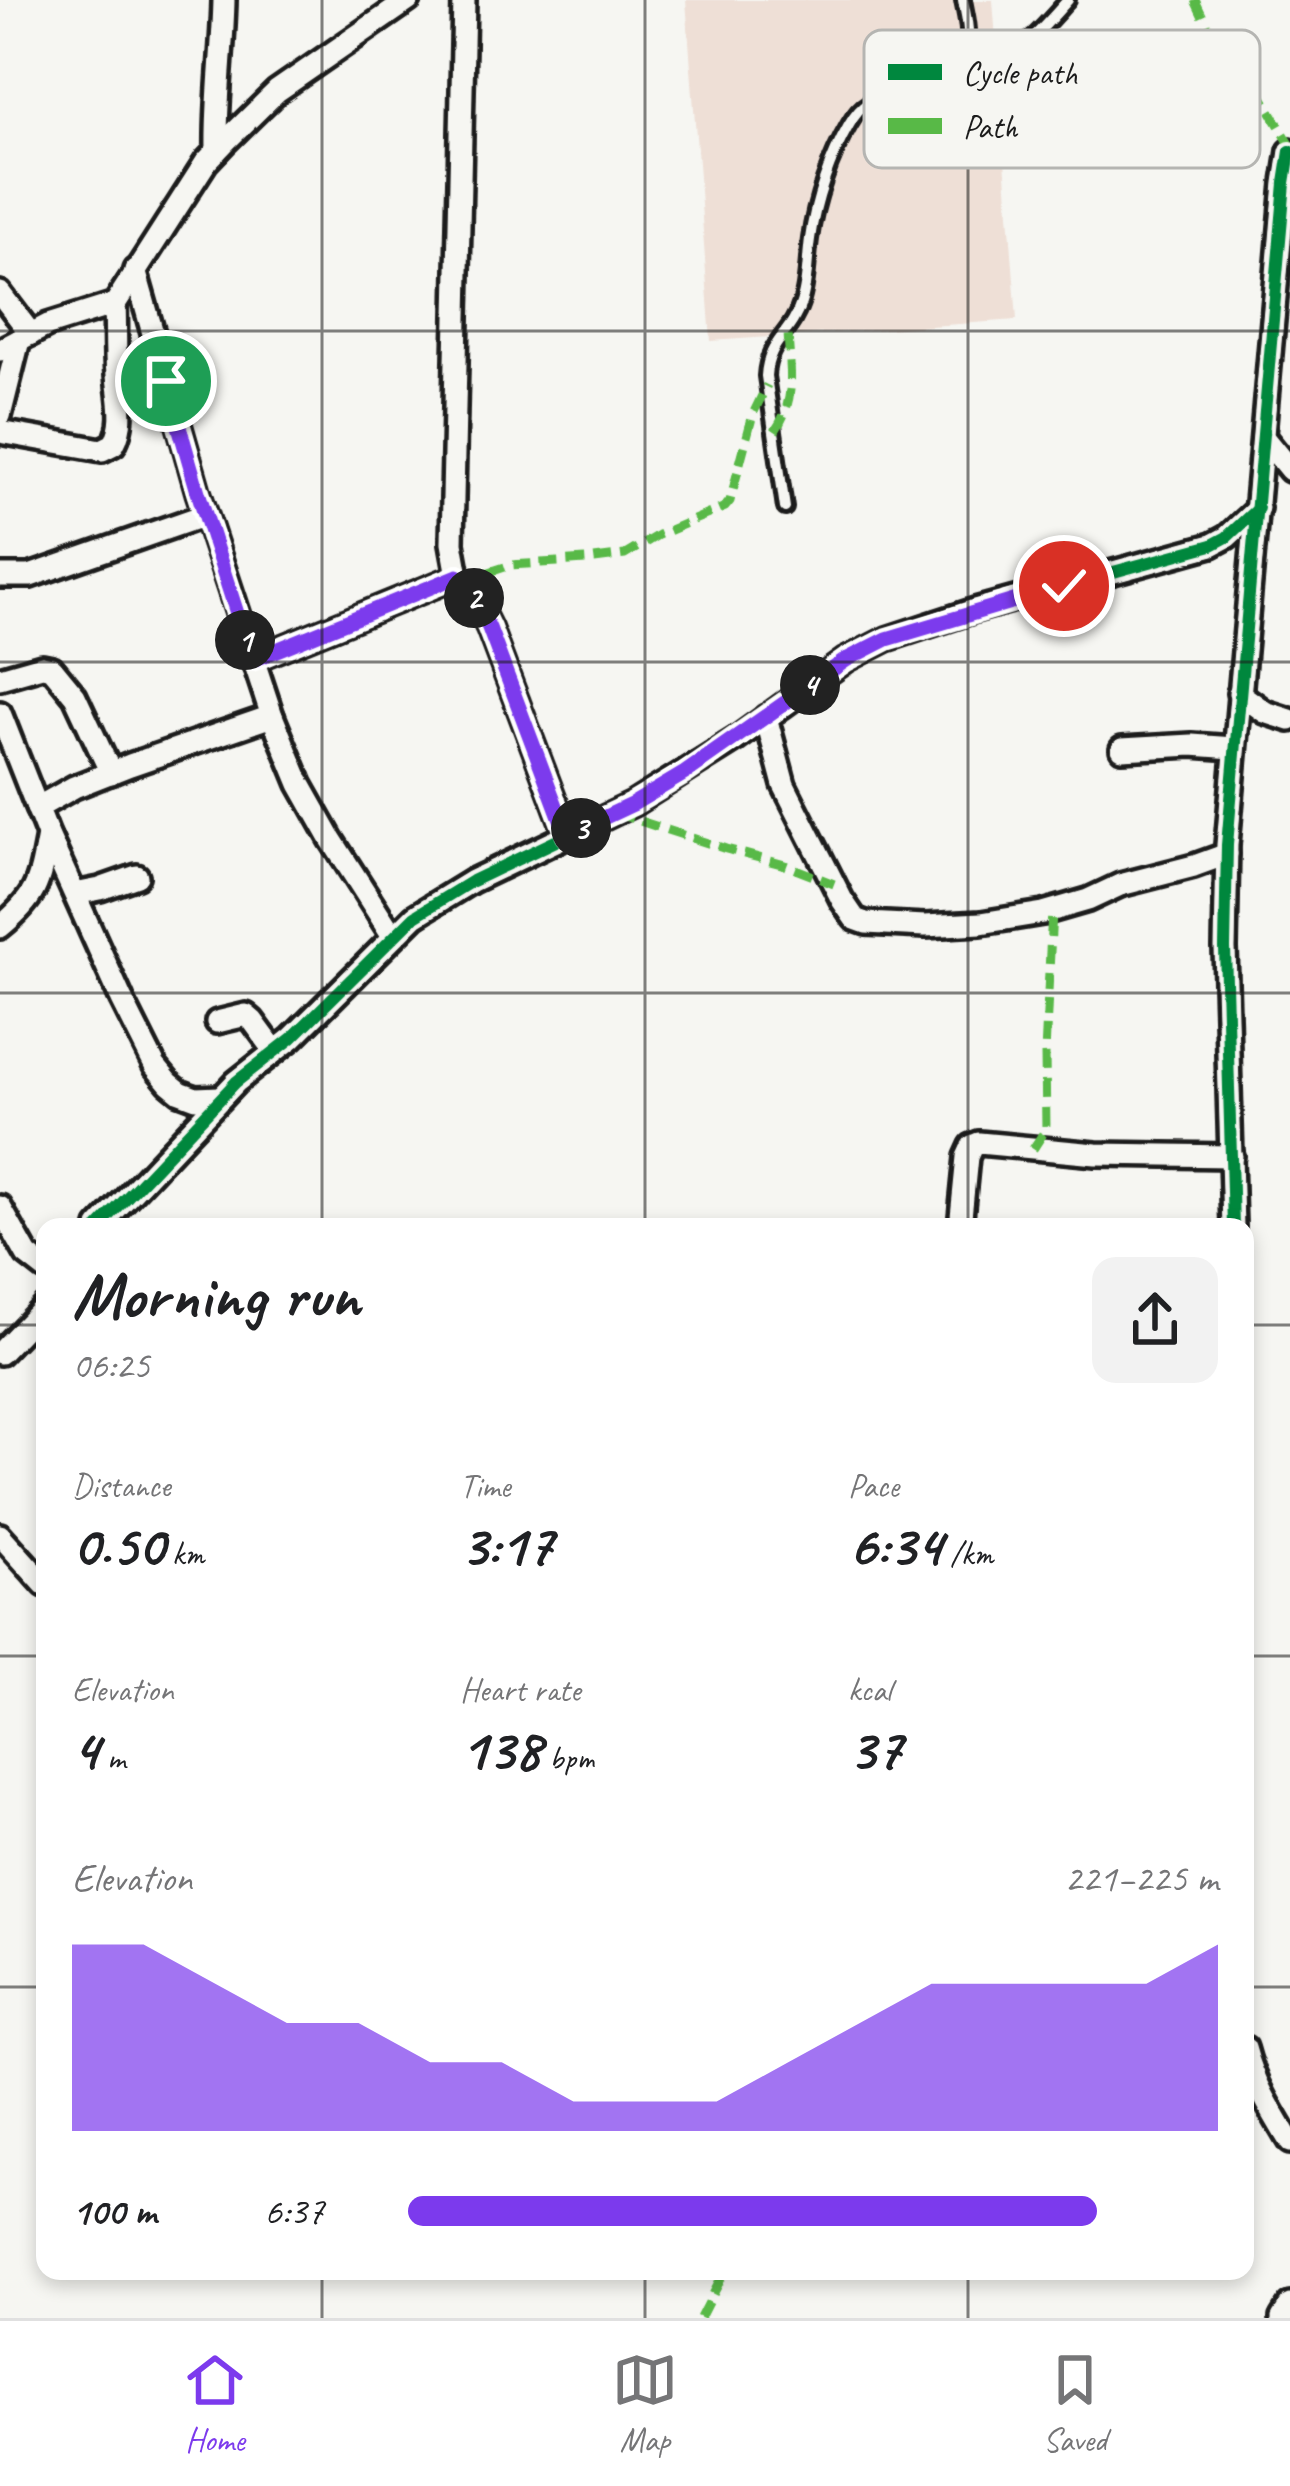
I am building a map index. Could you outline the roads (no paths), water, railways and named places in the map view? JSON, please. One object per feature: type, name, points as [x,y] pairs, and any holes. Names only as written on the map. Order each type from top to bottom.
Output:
[{"type":"street","points":[[217,149],[224,0]]},
{"type":"street","points":[[0,432],[101,450],[114,444],[122,412],[115,304],[206,162],[277,91],[409,0]]},
{"type":"street","points":[[464,0],[452,542],[458,576],[470,589],[489,628],[567,835]]},
{"type":"street","points":[[1233,1218],[1227,854],[1264,437],[1283,302],[1290,151]]},
{"type":"street","points":[[135,270],[205,515],[272,716],[300,784],[393,936]]},
{"type":"street","points":[[0,293],[16,342],[0,416]]},
{"type":"street","points":[[16,342],[48,325],[115,304]]},
{"type":"street","points":[[1264,437],[1290,470]]},
{"type":"street","points":[[107,1218],[220,1097],[292,1038],[393,936],[472,880],[633,804],[846,660],[887,639],[1212,545],[1258,508]]},
{"type":"street","points":[[0,577],[30,576],[205,515]]},
{"type":"street","points":[[252,660],[458,576]]},
{"type":"street","points":[[0,678],[42,666],[52,668],[75,696],[111,772]]},
{"type":"street","points":[[1239,693],[1264,712],[1290,720]]},
{"type":"street","points":[[0,713],[48,835],[155,1066],[180,1091],[196,1098],[220,1097]]},
{"type":"street","points":[[37,808],[111,772],[272,716]]},
{"type":"street","points":[[766,717],[784,785],[855,920],[925,926],[1043,913],[1227,854]]},
{"type":"street","points":[[1122,748],[1234,748]]},
{"type":"street","points":[[0,926],[29,903],[48,835]]},
{"type":"street","points":[[75,894],[137,877]]},
{"type":"street","points":[[217,1022],[246,1015],[274,1051]]},
{"type":"street","points":[[962,1218],[967,1157],[972,1146],[980,1143],[1096,1154],[1232,1156]]},
{"type":"street","points":[[0,1207],[27,1255],[36,1262]]},
{"type":"street","points":[[0,1353],[36,1315]]},
{"type":"street","points":[[0,1535],[36,1575]]},
{"type":"street","points":[[1254,2077],[1290,2142]]},
{"type":"street","points":[[1282,2318],[1290,2305]]},
{"type":"lane","points":[[963,0],[967,30]]},
{"type":"lane","points":[[1037,30],[1068,0]]},
{"type":"lane","points":[[785,508],[766,359],[794,322],[824,185],[850,123],[864,105]]}]
